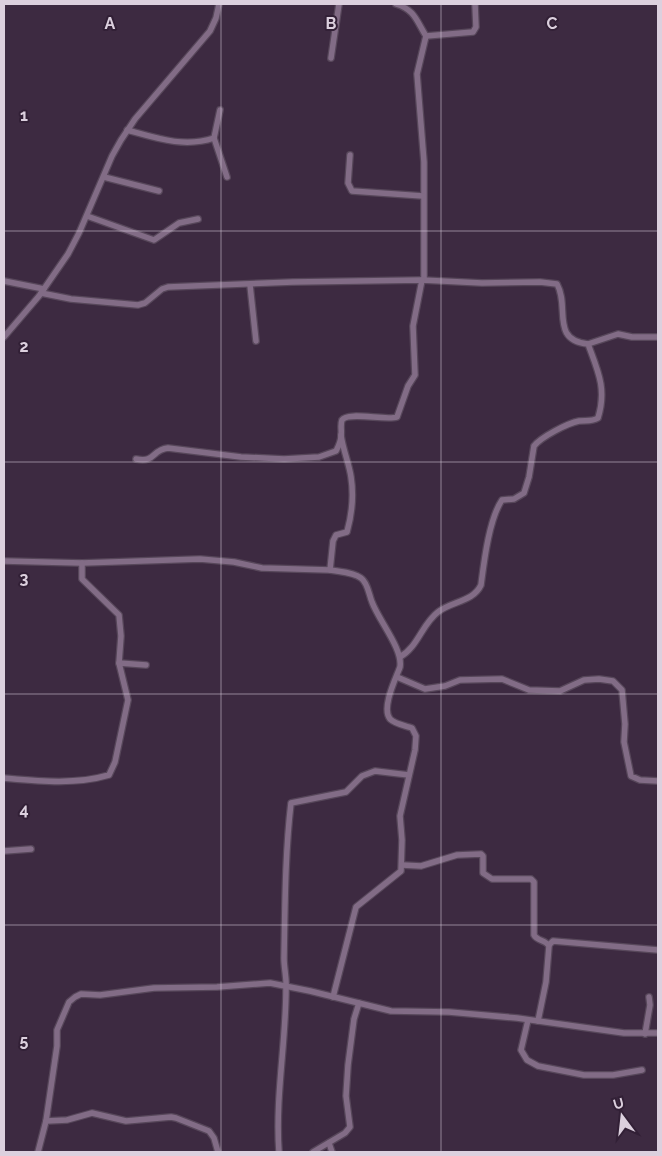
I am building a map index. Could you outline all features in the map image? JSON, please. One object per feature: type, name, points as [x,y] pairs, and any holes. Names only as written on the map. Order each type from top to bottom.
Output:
[{"type":"street","points":[[4,337],[42,291],[68,254],[87,216],[116,148],[127,130],[210,30],[216,18],[219,4]]},
{"type":"street","points":[[331,58],[339,4]]},
{"type":"street","points":[[330,570],[333,541],[336,535],[347,532],[352,516],[353,504],[351,476],[343,450],[342,422],[345,418],[352,416],[394,418],[399,416],[408,386],[415,374],[413,326],[423,280],[422,135],[417,74],[426,36],[414,14],[407,8],[396,4]]},
{"type":"street","points":[[426,36],[473,32],[476,27],[475,4]]},
{"type":"street","points":[[220,110],[214,138],[227,177]]},
{"type":"street","points":[[127,130],[171,142],[193,142],[214,138]]},
{"type":"street","points":[[350,155],[348,183],[352,191],[423,196]]},
{"type":"street","points":[[104,177],[159,191]]},
{"type":"street","points":[[87,216],[154,240],[176,225],[198,219]]},
{"type":"street","points":[[4,281],[71,299],[133,305],[145,303],[165,288],[423,280],[482,283],[554,283],[558,286],[560,292],[563,325],[566,333],[577,343],[588,344],[620,334],[632,337],[658,337]]},
{"type":"street","points":[[250,284],[256,341]]},
{"type":"street","points":[[400,657],[410,650],[427,622],[437,612],[451,604],[471,597],[478,591],[481,586],[487,548],[496,512],[502,500],[514,499],[524,494],[534,446],[547,434],[558,431],[574,422],[598,418],[602,404],[602,391],[588,344]]},
{"type":"street","points":[[136,459],[150,459],[155,452],[168,448],[241,457],[284,459],[319,457],[336,451],[341,435]]},
{"type":"street","points":[[4,561],[82,563],[200,559],[234,562],[262,568],[330,570],[353,574],[365,582],[376,613],[396,646],[400,657],[401,664],[389,697],[388,713],[392,721],[412,728],[416,736],[410,775],[400,816],[402,865],[398,875],[356,907],[333,997]]},
{"type":"street","points":[[4,778],[29,781],[84,781],[109,776],[115,762],[128,700],[119,663],[121,636],[119,614],[82,580],[82,563]]},
{"type":"street","points":[[119,663],[146,665]]},
{"type":"street","points":[[396,677],[425,690],[445,686],[460,680],[502,678],[529,690],[560,691],[584,680],[600,679],[612,681],[622,690],[625,724],[624,742],[631,776],[640,780],[658,781]]},
{"type":"street","points":[[279,1152],[278,1098],[287,986],[284,966],[285,886],[291,802],[346,792],[362,776],[375,771],[410,775]]},
{"type":"street","points":[[4,850],[31,849]]},
{"type":"street","points":[[402,865],[421,866],[457,855],[482,854],[483,873],[492,879],[531,879],[534,882],[534,935],[548,945]]},
{"type":"street","points":[[538,1021],[546,982],[548,945],[553,941],[658,950]]},
{"type":"street","points":[[38,1152],[46,1121],[57,1046],[57,1030],[67,1006],[75,997],[81,994],[109,994],[161,987],[217,987],[257,983],[287,986],[391,1011],[449,1012],[538,1021],[577,1028],[645,1034],[658,1033]]},
{"type":"street","points":[[645,1034],[650,1005],[649,998]]},
{"type":"street","points":[[313,1152],[345,1133],[350,1127],[346,1096],[348,1065],[354,1019],[359,1003]]},
{"type":"street","points":[[528,1020],[521,1050],[527,1060],[538,1066],[597,1076],[642,1070]]},
{"type":"street","points":[[46,1121],[67,1120],[90,1113],[126,1121],[171,1117],[209,1132],[214,1138],[218,1152]]},
{"type":"street","points":[[329,1143],[332,1152]]}]
